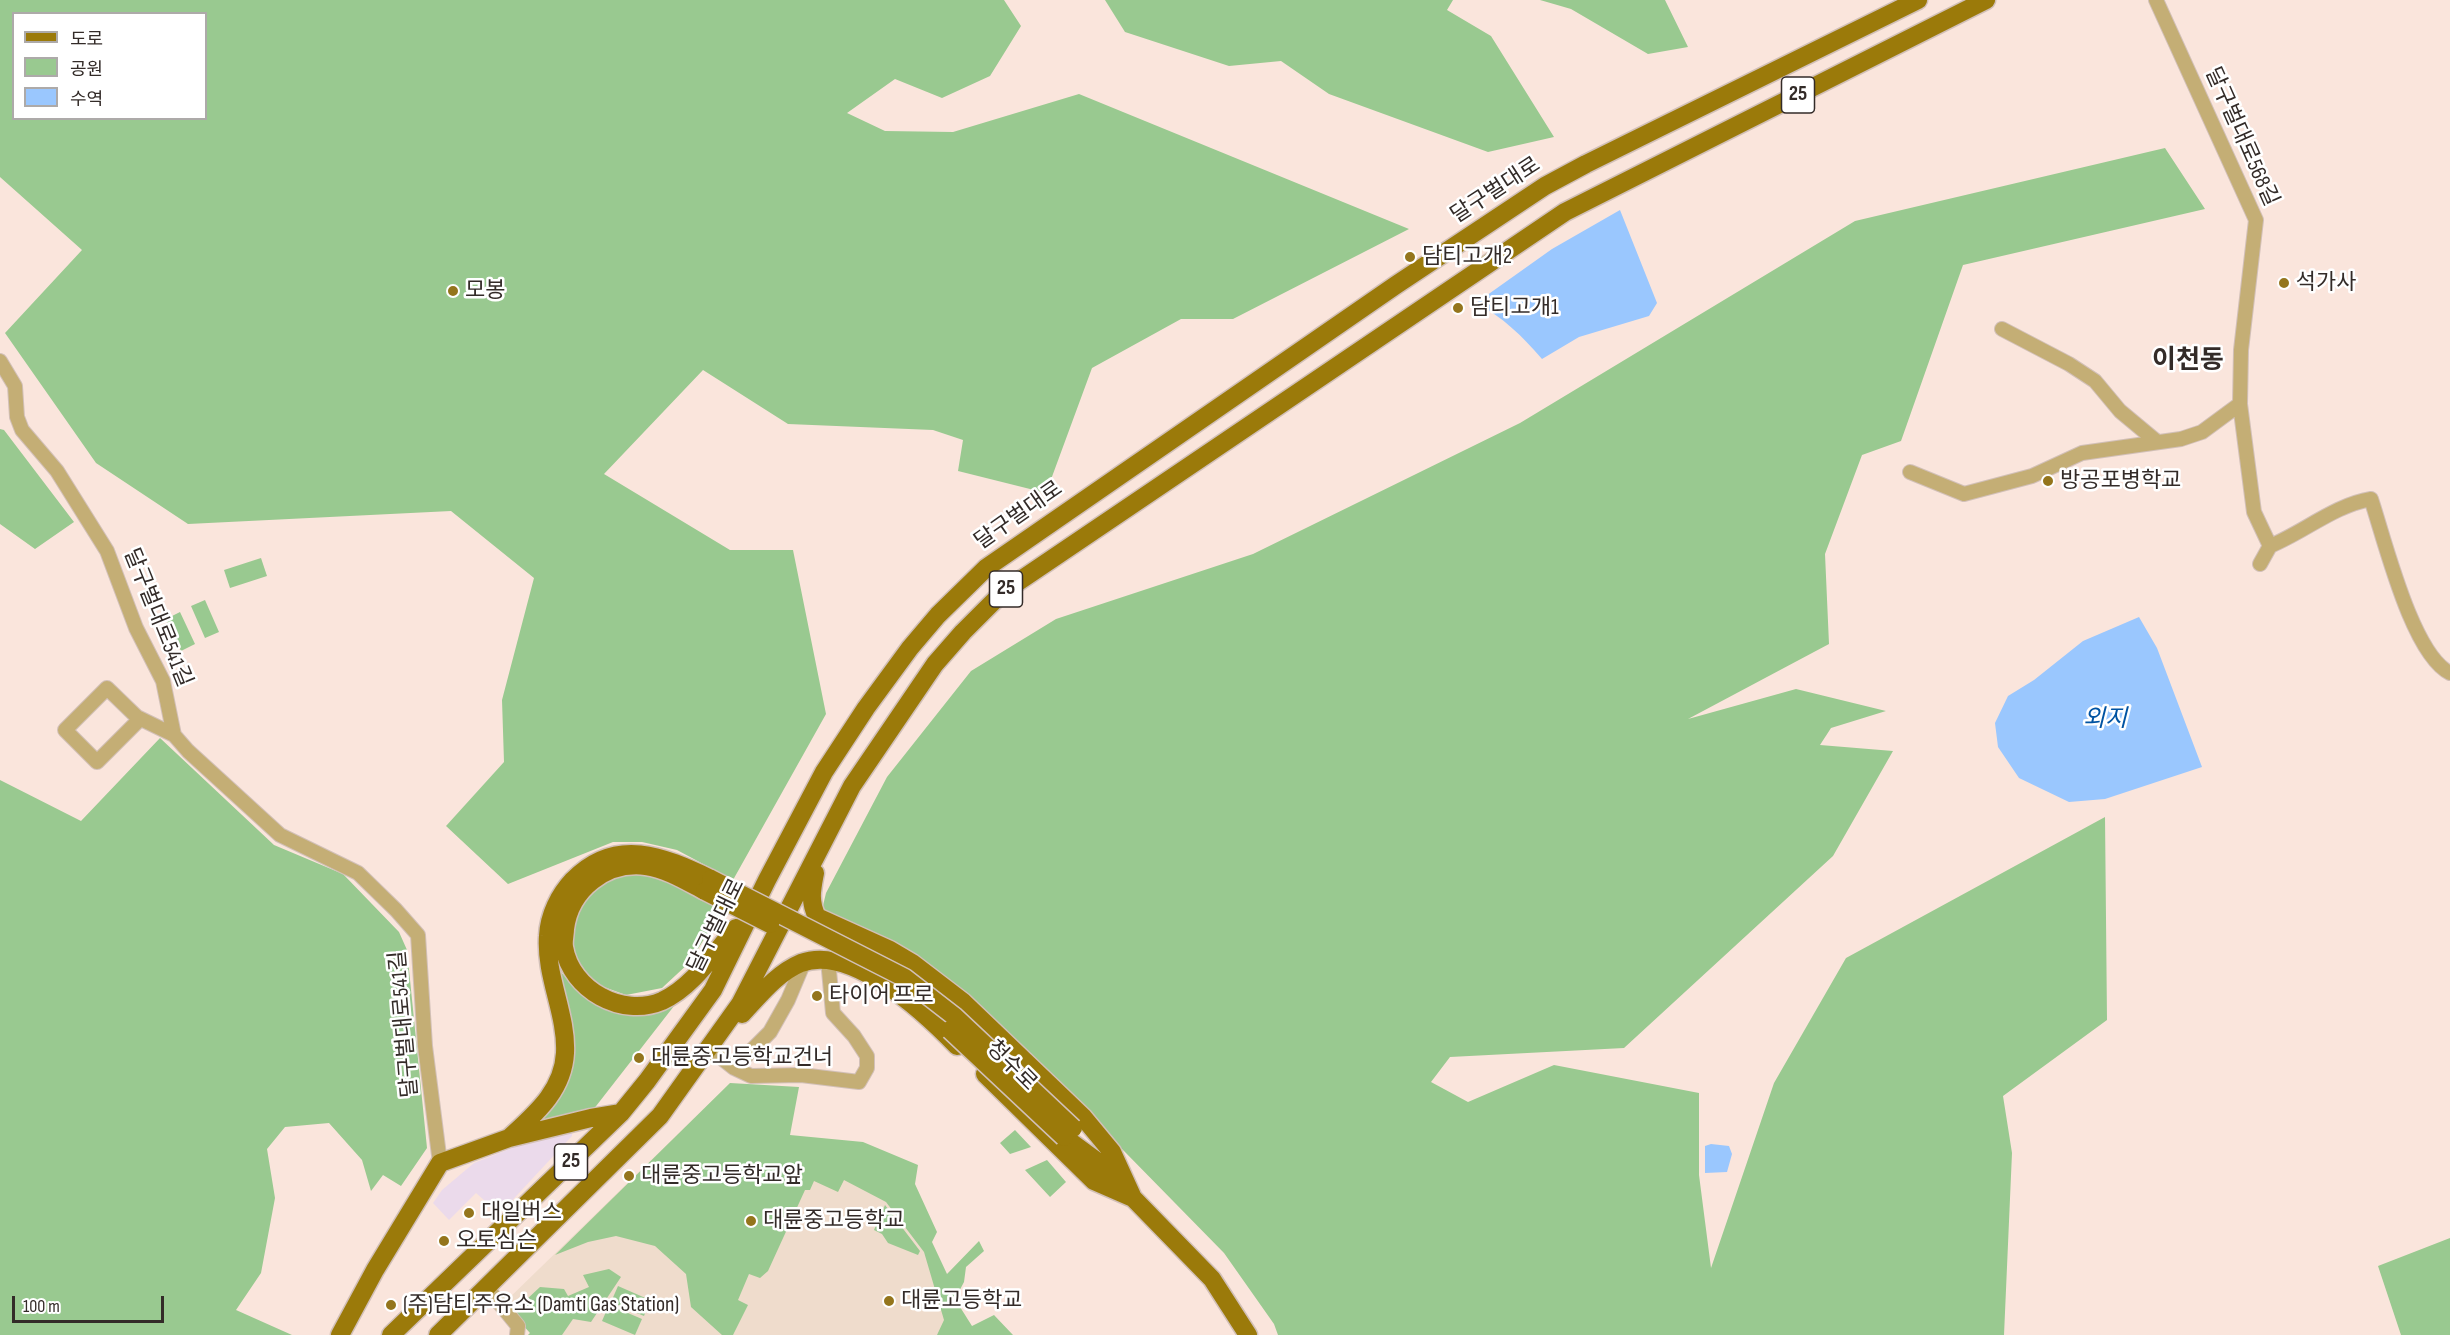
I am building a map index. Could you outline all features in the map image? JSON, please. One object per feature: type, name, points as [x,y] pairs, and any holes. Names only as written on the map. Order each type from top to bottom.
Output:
[{"type":"main road","name":"달구벌대로","points":[[391,1335],[621,1113],[647,1081],[713,990],[824,772],[884,682],[938,615],[986,568],[1396,285],[1545,186],[1918,0]]},
{"type":"main road","name":"25","points":[[438,1335],[660,1116],[740,1004],[852,786],[924,680],[963,632],[1003,592],[1565,212],[1986,0]]},
{"type":"main road","points":[[509,1138],[549,1098],[558,1081],[565,1054],[562,1022],[549,958],[548,936],[552,915],[564,890],[586,866],[608,856],[638,853],[672,860],[708,885],[899,988],[1073,1128],[1112,1152],[1133,1198]]},
{"type":"main road","name":"청수로","points":[[814,860],[815,873],[810,892],[812,908],[817,917],[890,950],[963,1002],[1073,1128],[1098,1162],[1212,1279],[1248,1335]]},
{"type":"main road","points":[[708,885],[648,866],[629,865],[600,874],[581,890],[567,914],[563,946],[574,975],[595,993],[612,1002],[630,1006],[646,1006],[662,1000],[689,983],[738,926],[767,880]]},
{"type":"main road","points":[[713,1043],[774,981],[804,962],[828,960]]},
{"type":"main road","name":"청수로","points":[[828,960],[854,968],[890,986],[930,1018],[1072,1162],[1094,1181],[1133,1198]]},
{"type":"main road","points":[[340,1335],[375,1270],[440,1163],[509,1138],[621,1113]]},
{"type":"street","name":"달구벌대로568길","points":[[2156,0],[2256,220],[2241,350],[2240,405],[2254,512],[2270,546]]},
{"type":"street","points":[[2002,329],[2069,364],[2095,381],[2120,411],[2156,441]]},
{"type":"street","name":"달구벌대로541길","points":[[0,361],[15,386],[17,417],[22,430],[57,471],[107,551],[136,628],[163,681],[174,735],[204,766],[280,835],[358,873],[418,935],[425,1046],[440,1163]]},
{"type":"street","points":[[1910,472],[1964,494],[2032,476],[2082,453],[2181,439],[2202,432],[2240,405]]},
{"type":"street","points":[[2260,564],[2270,546],[2354,502],[2371,500],[2418,636],[2442,669],[2450,673]]},
{"type":"street","points":[[140,719],[97,762],[65,730],[107,688],[140,719],[174,735]]},
{"type":"street","points":[[713,1043],[734,1068],[751,1076],[801,1075],[860,1082],[867,1068],[867,1056],[854,1035],[833,1013],[828,960]]},
{"type":"street","points":[[734,1068],[770,1032],[788,1000],[804,962]]},
{"type":"street","points":[[488,1288],[518,1326],[517,1335]]},
{"type":"shaded area","name":"대륜중고등학교","points":[[718,1095],[893,1194],[933,1247],[954,1335],[528,1335],[530,1333],[504,1303]]},
{"type":"shaded area","name":"대일버스","points":[[572,1130],[572,1136],[506,1207],[500,1201],[493,1208],[476,1193],[449,1220],[433,1203],[442,1190],[474,1163],[517,1146]]},
{"type":"green space","points":[[0,0],[1004,0],[1021,26],[990,76],[942,98],[895,79],[847,113],[885,131],[953,132],[1079,94],[1409,229],[1233,319],[1181,319],[1092,368],[1046,493],[958,471],[963,440],[933,430],[788,424],[703,370],[604,474],[730,550],[793,550],[826,714],[733,880],[677,850],[642,842],[613,842],[508,884],[446,826],[504,762],[502,700],[534,578],[451,511],[188,524],[96,463],[5,333],[82,250],[0,177]]},
{"type":"green space","points":[[1105,0],[1453,0],[1447,10],[1491,36],[1554,137],[1488,152],[1329,94],[1281,61],[1229,66],[1125,32]]},
{"type":"green space","points":[[1540,0],[1665,0],[1688,47],[1648,54],[1571,9]]},
{"type":"green space","points":[[2165,148],[2205,209],[1963,265],[1901,441],[1862,455],[1825,554],[1829,644],[1688,719],[1796,689],[1886,711],[1831,728],[1820,745],[1893,751],[1833,856],[1624,1048],[1450,1057],[1431,1082],[1468,1102],[1554,1065],[1699,1093],[1699,1175],[1711,1268],[1774,1083],[1846,958],[2105,817],[2107,1020],[2003,1096],[2012,1153],[2004,1335],[1278,1335],[1274,1324],[1224,1253],[1124,1151],[951,983],[821,914],[826,893],[887,777],[971,671],[1056,619],[1253,554],[1520,423],[1855,221]]},
{"type":"green space","points":[[0,429],[4,430],[74,522],[35,549],[0,524]]},
{"type":"green space","points":[[261,558],[267,576],[230,588],[224,570]]},
{"type":"green space","points":[[205,600],[219,632],[205,638],[191,606]]},
{"type":"green space","points":[[180,612],[195,644],[181,651],[166,619]]},
{"type":"green space","points":[[160,738],[274,845],[343,874],[399,932],[407,950],[427,1148],[401,1186],[383,1175],[371,1191],[362,1160],[329,1123],[285,1127],[267,1149],[275,1198],[261,1273],[236,1310],[292,1335],[0,1335],[0,780],[81,821]]},
{"type":"green space","points":[[631,872],[665,878],[723,908],[690,962],[662,988],[626,995],[593,983],[572,955],[570,922],[585,892],[605,878]]},
{"type":"green space","points":[[557,968],[583,996],[614,1011],[673,1001],[674,1006],[593,1110],[535,1122],[558,1098]]},
{"type":"green space","points":[[730,1083],[799,1087],[790,1135],[863,1142],[918,1165],[915,1184],[937,1232],[932,1242],[947,1274],[979,1241],[984,1251],[966,1267],[964,1282],[955,1299],[972,1326],[994,1315],[1013,1335],[937,1335],[944,1320],[924,1252],[886,1202],[844,1180],[838,1192],[814,1181],[810,1190],[805,1190],[768,1271],[760,1278],[749,1274],[738,1300],[748,1305],[733,1335],[722,1335],[691,1307],[686,1274],[655,1246],[616,1236],[588,1242],[555,1255]]},
{"type":"green space","points":[[1015,1130],[1031,1147],[1010,1154],[1000,1143]]},
{"type":"green space","points":[[1047,1160],[1066,1182],[1050,1197],[1025,1170]]},
{"type":"green space","points":[[885,1205],[920,1251],[918,1255],[888,1243],[882,1234],[874,1230]]},
{"type":"green space","points":[[2450,1238],[2450,1335],[2401,1335],[2378,1266]]},
{"type":"green space","points":[[609,1269],[621,1277],[591,1322],[573,1319],[562,1335],[528,1335],[530,1333],[512,1313],[540,1287],[564,1289],[568,1296],[589,1287],[583,1275]]},
{"type":"green space","points":[[618,1286],[650,1300],[644,1316],[611,1302]]},
{"type":"green space","points":[[609,1305],[642,1319],[635,1335],[602,1321]]},
{"type":"water","points":[[1620,210],[1657,303],[1649,316],[1579,337],[1542,359],[1512,328],[1495,314],[1476,303],[1552,249]]},
{"type":"water","name":"외지","points":[[2139,617],[2157,648],[2202,767],[2105,799],[2069,802],[2019,778],[1998,747],[1995,723],[2008,696],[2034,680],[2083,641]]},
{"type":"water","points":[[1711,1144],[1729,1146],[1732,1154],[1727,1172],[1705,1173],[1705,1146]]},
{"type":"place","name":"담티고개2","points":[[1410,257]]},
{"type":"place","name":"석가사","points":[[2284,283]]},
{"type":"place","name":"모봉","points":[[453,291]]},
{"type":"place","name":"담티고개1","points":[[1458,308]]},
{"type":"place","name":"방공포병학교","points":[[2048,481]]},
{"type":"place","name":"타이어 프로","points":[[817,996]]},
{"type":"place","name":"대륜중고등학교건너","points":[[639,1058]]},
{"type":"place","name":"대륜중고등학교앞","points":[[629,1176]]},
{"type":"place","name":"대일버스","points":[[469,1213]]},
{"type":"place","name":"대륜중고등학교","points":[[751,1221]]},
{"type":"place","name":"오토심슨","points":[[444,1241]]},
{"type":"place","name":"대륜고등학교","points":[[889,1301]]},
{"type":"place","name":"(주)담티주유소 (Damti Gas Station)","points":[[391,1305]]},
{"type":"district","name":"이천동","points":[[2188,361]]}]
